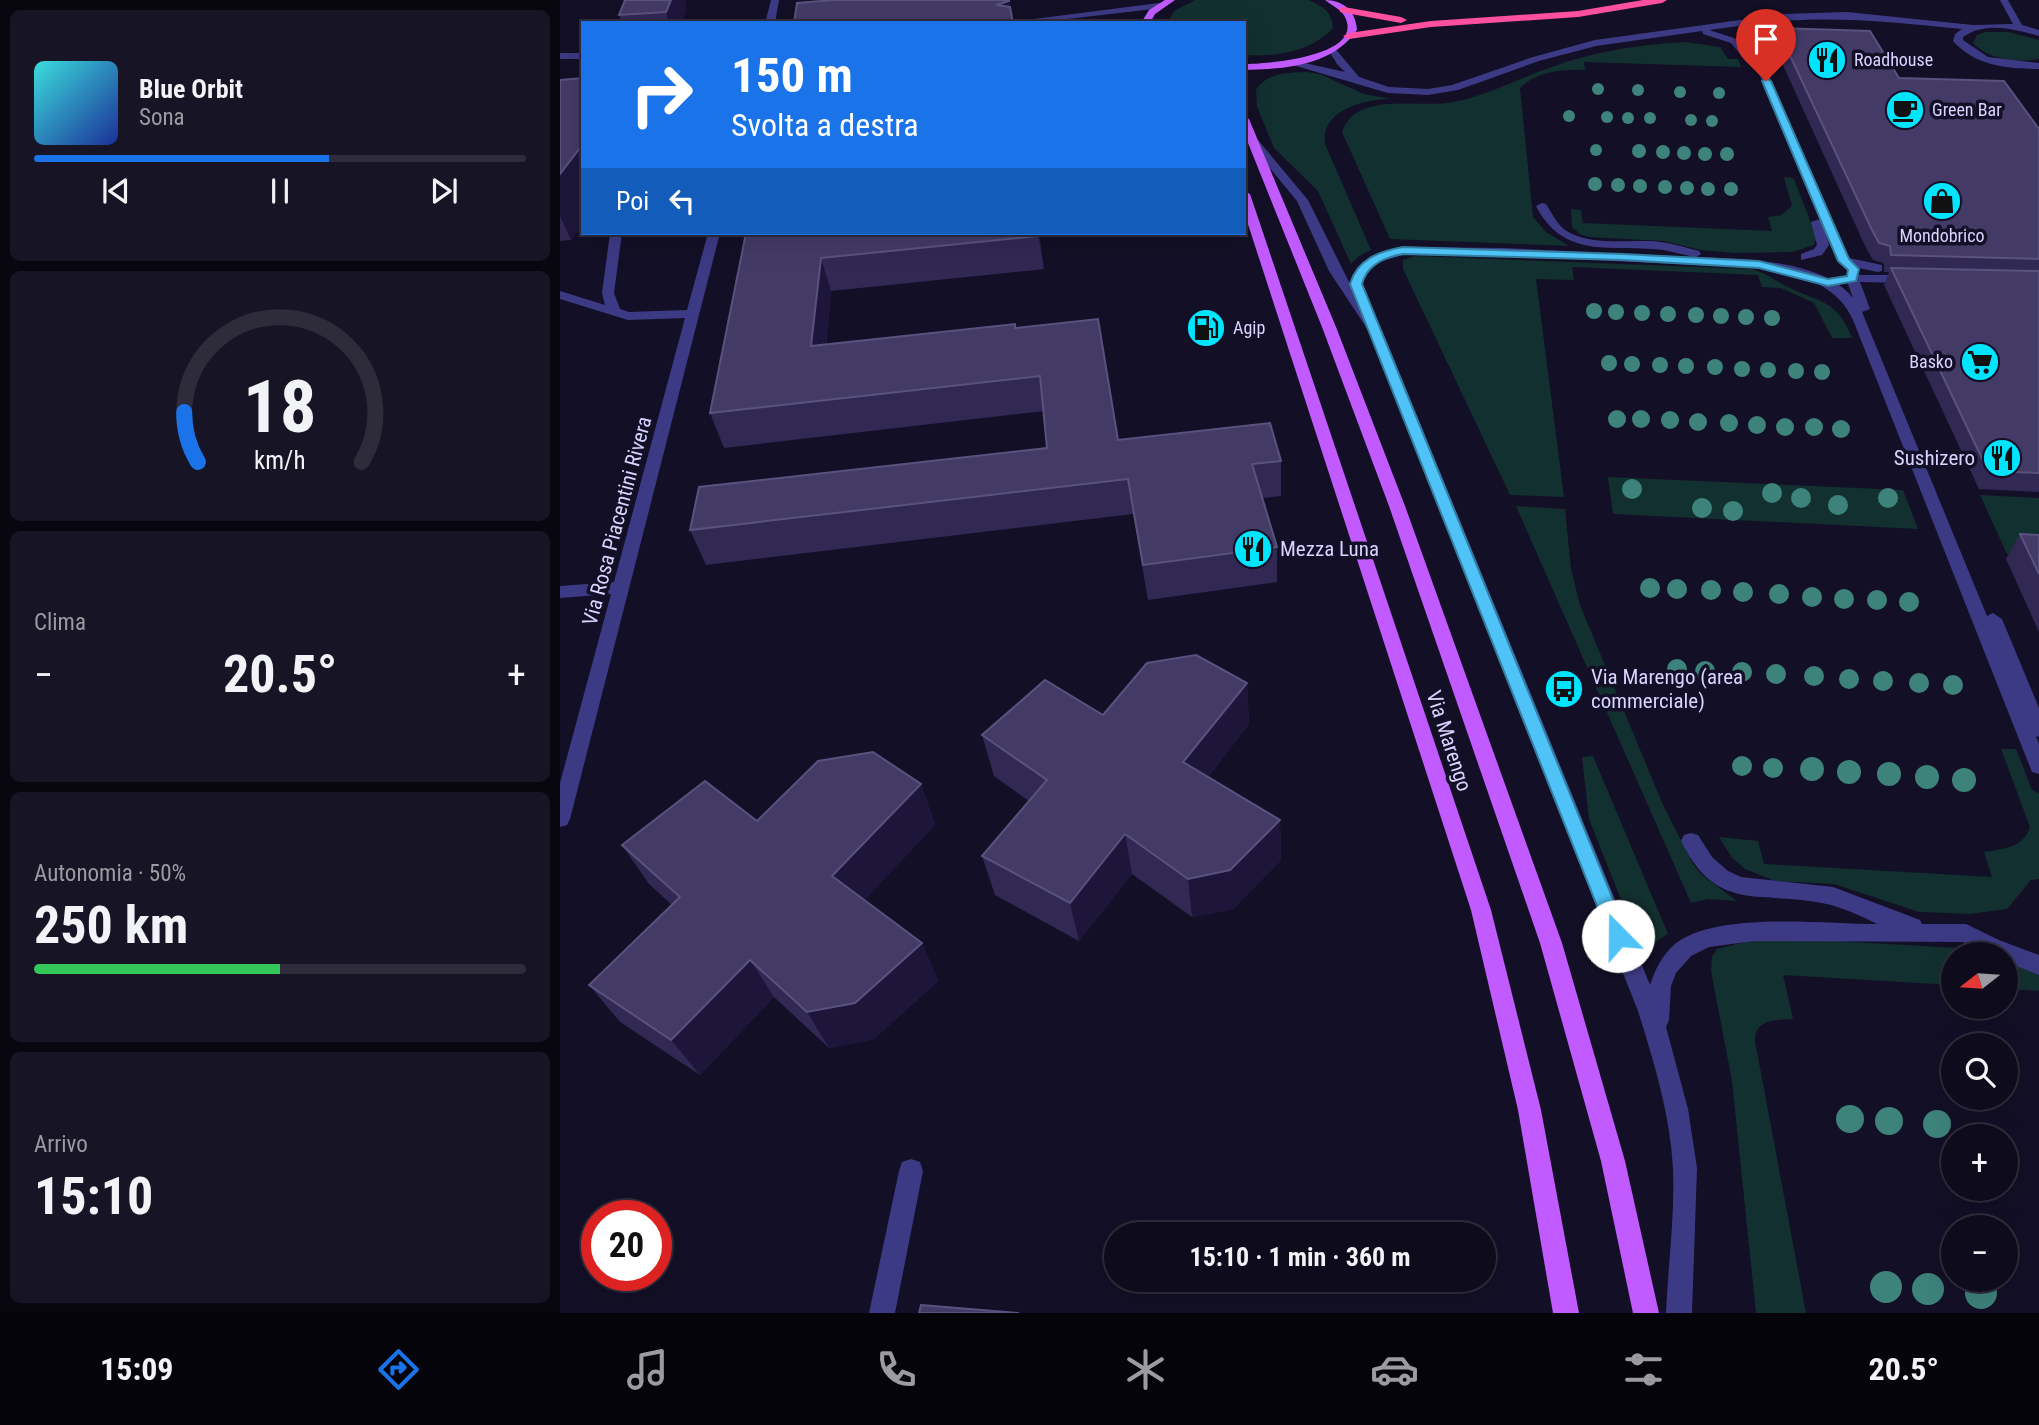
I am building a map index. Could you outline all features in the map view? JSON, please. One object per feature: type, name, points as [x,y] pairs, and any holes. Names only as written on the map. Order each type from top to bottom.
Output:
[{"type":"highway","points":[[1349,36],[1431,24],[1532,19],[1662,0]]},
{"type":"highway","points":[[1344,10],[1431,24]]},
{"type":"main road","points":[[1147,21],[1159,6],[1171,0]]},
{"type":"main road","points":[[1249,67],[1291,63],[1334,50],[1349,36],[1353,24],[1344,10],[1329,0]]},
{"type":"main road","points":[[1246,124],[1397,506],[1551,943],[1613,1161],[1646,1313]]},
{"type":"main road","name":"Via Marengo","points":[[1246,200],[1481,910],[1506,1002],[1535,1135],[1566,1313]]},
{"type":"street","points":[[770,21],[775,0]]},
{"type":"street","points":[[1105,0],[1106,12]]},
{"type":"street","points":[[2004,0],[2018,23],[2017,28]]},
{"type":"street","points":[[1024,21],[1159,6]]},
{"type":"street","points":[[1291,63],[1394,90],[1447,90],[1570,49],[1742,23],[1822,15],[2017,28],[2039,33]]},
{"type":"street","points":[[1898,20],[1944,37],[1986,59],[2039,68]]},
{"type":"street","points":[[1742,23],[1801,173],[1844,261],[1854,269],[1852,278],[1875,346],[2033,733],[2039,767]]},
{"type":"street","points":[[1963,48],[1958,36],[1972,27]]},
{"type":"street","points":[[1692,30],[1734,41],[1744,50],[1762,79]]},
{"type":"street","points":[[1334,50],[1344,67],[1361,80]]},
{"type":"street","points":[[560,56],[581,56]]},
{"type":"street","points":[[1254,142],[1302,200],[1335,271],[1369,317]]},
{"type":"street","points":[[1801,173],[1824,243],[1818,252],[1805,257],[1801,260],[1800,268],[1803,273],[1819,281],[1838,283],[1852,278],[1924,276],[1864,267],[1828,256],[1805,257]]},
{"type":"street","points":[[1542,206],[1550,225],[1576,240],[1662,246],[1716,260],[1787,270],[1833,286],[1847,297],[1875,346]]},
{"type":"street","points":[[614,312],[608,293],[616,235]]},
{"type":"street","name":"Via Rosa Piacentini Rivera","points":[[560,819],[713,235]]},
{"type":"street","points":[[1679,1313],[1685,1166],[1661,1051],[1644,999],[1357,289],[1358,276],[1370,262],[1396,251],[1623,257],[1759,264]]},
{"type":"street","points":[[560,295],[628,316],[693,314]]},
{"type":"street","points":[[560,592],[621,587]]},
{"type":"street","points":[[1691,841],[1700,856],[1715,871],[1744,888],[1761,892],[1825,894],[1898,924],[1966,933],[1992,947],[2039,965]]},
{"type":"street","points":[[1661,1051],[1657,1004],[1660,980],[1670,964],[1697,942],[1712,937],[1746,933],[1966,933]]},
{"type":"street","points":[[882,1313],[911,1171]]},
{"type":"green space","points":[[1195,0],[1309,0],[1326,10],[1331,17],[1333,28],[1315,43],[1304,48],[1280,54],[1246,55],[1246,21],[1168,21],[1174,11]]},
{"type":"green space","points":[[1985,32],[2008,32],[2039,40],[2039,59],[2013,60],[1986,53],[1973,43],[1977,35]]},
{"type":"green space","points":[[1685,42],[1720,47],[1728,59],[1738,59],[1741,67],[1584,62],[1585,70],[1542,75],[1520,88],[1533,217],[1546,232],[1569,246],[1390,239],[1342,132],[1349,119],[1375,106],[1440,104],[1478,96],[1565,62],[1599,53]]},
{"type":"green space","points":[[1308,72],[1322,75],[1364,94],[1391,99],[1369,101],[1346,109],[1337,115],[1325,132],[1325,144],[1371,250],[1351,264],[1318,191],[1274,148],[1257,107],[1256,90],[1260,84],[1286,73]]},
{"type":"green space","points":[[1784,178],[1794,179],[1816,236],[1814,245],[1792,252],[1734,253],[1701,250],[1663,241],[1589,237],[1572,227],[1571,209],[1581,210],[1583,223],[1772,231],[1768,217],[1781,215],[1792,206]]},
{"type":"green space","points":[[1415,256],[1750,269],[1828,305],[1841,316],[1852,338],[1832,338],[1814,303],[1781,288],[1762,287],[1758,275],[1572,267],[1574,280],[1536,279],[1564,497],[1510,495],[1403,269],[1403,260]]},
{"type":"green space","points":[[1608,477],[1903,490],[1918,529],[1613,514]]},
{"type":"green space","points":[[1980,495],[2039,498],[2039,555],[2007,554]]},
{"type":"green space","points":[[1516,506],[1565,509],[1571,569],[1580,605],[1663,805],[1693,864],[1702,875],[1737,901],[1708,899],[1691,903]]},
{"type":"green space","points":[[2001,749],[2016,749],[2032,790],[2039,793],[2039,879],[2031,880],[2007,909],[1969,914],[1919,912],[1834,884],[1775,881],[1745,869],[1732,858],[1719,837],[1758,841],[1764,864],[1992,877],[1984,852],[2018,843],[2030,827]]},
{"type":"green space","points":[[1593,756],[1668,934],[1641,950],[1589,819],[1582,757]]},
{"type":"green space","points":[[1764,937],[1941,947],[1941,984],[1783,975],[1793,1019],[1767,1022],[1758,1028],[1755,1041],[1806,1313],[1756,1313],[1732,1081],[1711,971],[1712,957],[1717,949]]},
{"type":"green space","points":[[2018,956],[2039,967],[2039,991],[2018,990]]},
{"type":"building","points":[[625,0],[671,0],[666,12],[619,15]]},
{"type":"building","points":[[833,0],[1009,0],[996,5],[1010,7],[1013,21],[794,21],[797,3]]},
{"type":"building","points":[[1777,28],[1870,31],[1899,78],[2004,81],[2039,129],[2039,259],[1891,255],[1890,246],[1879,243],[1872,230]]},
{"type":"building","points":[[581,78],[581,147],[560,174],[560,80]]},
{"type":"building","points":[[746,235],[1039,235],[821,258],[811,346],[1015,324],[1015,328],[1098,319],[1118,440],[1270,423],[1281,461],[1252,464],[1277,547],[1143,565],[1128,479],[690,530],[699,487],[1047,448],[1040,376],[710,413]]},
{"type":"building","name":"Basko","points":[[1891,268],[2039,271],[2039,473],[1988,471]]},
{"type":"building","points":[[2020,534],[2039,535],[2039,574]]},
{"type":"building","points":[[1196,655],[1247,683],[1183,762],[1280,820],[1230,870],[1188,879],[1125,834],[1070,903],[982,856],[1047,780],[982,735],[1045,680],[1103,715],[1147,663]]},
{"type":"building","points":[[873,752],[921,784],[832,876],[922,943],[855,1003],[807,1012],[750,960],[671,1040],[589,985],[680,897],[622,845],[705,781],[757,821],[818,761]]},
{"type":"building","points":[[921,1305],[1019,1313],[919,1313]]},
{"type":"place","name":"Roadhouse","points":[[1827,60]]},
{"type":"place","name":"Green Bar","points":[[1905,110]]},
{"type":"place","name":"Mondobrico","points":[[1942,201]]},
{"type":"place","name":"Agip","points":[[1206,328]]},
{"type":"place","name":"Basko","points":[[1980,362]]},
{"type":"place","name":"Sushizero","points":[[2002,458]]},
{"type":"place","name":"Mezza Luna","points":[[1253,549]]},
{"type":"place","name":"Via Marengo (area commerciale)","points":[[1564,689]]},
{"type":"route","points":[[1618,936],[1356,284],[1358,276],[1370,262],[1396,251],[1623,257],[1759,264],[1819,281],[1846,281],[1852,278],[1854,269],[1844,261],[1766,81]]}]
